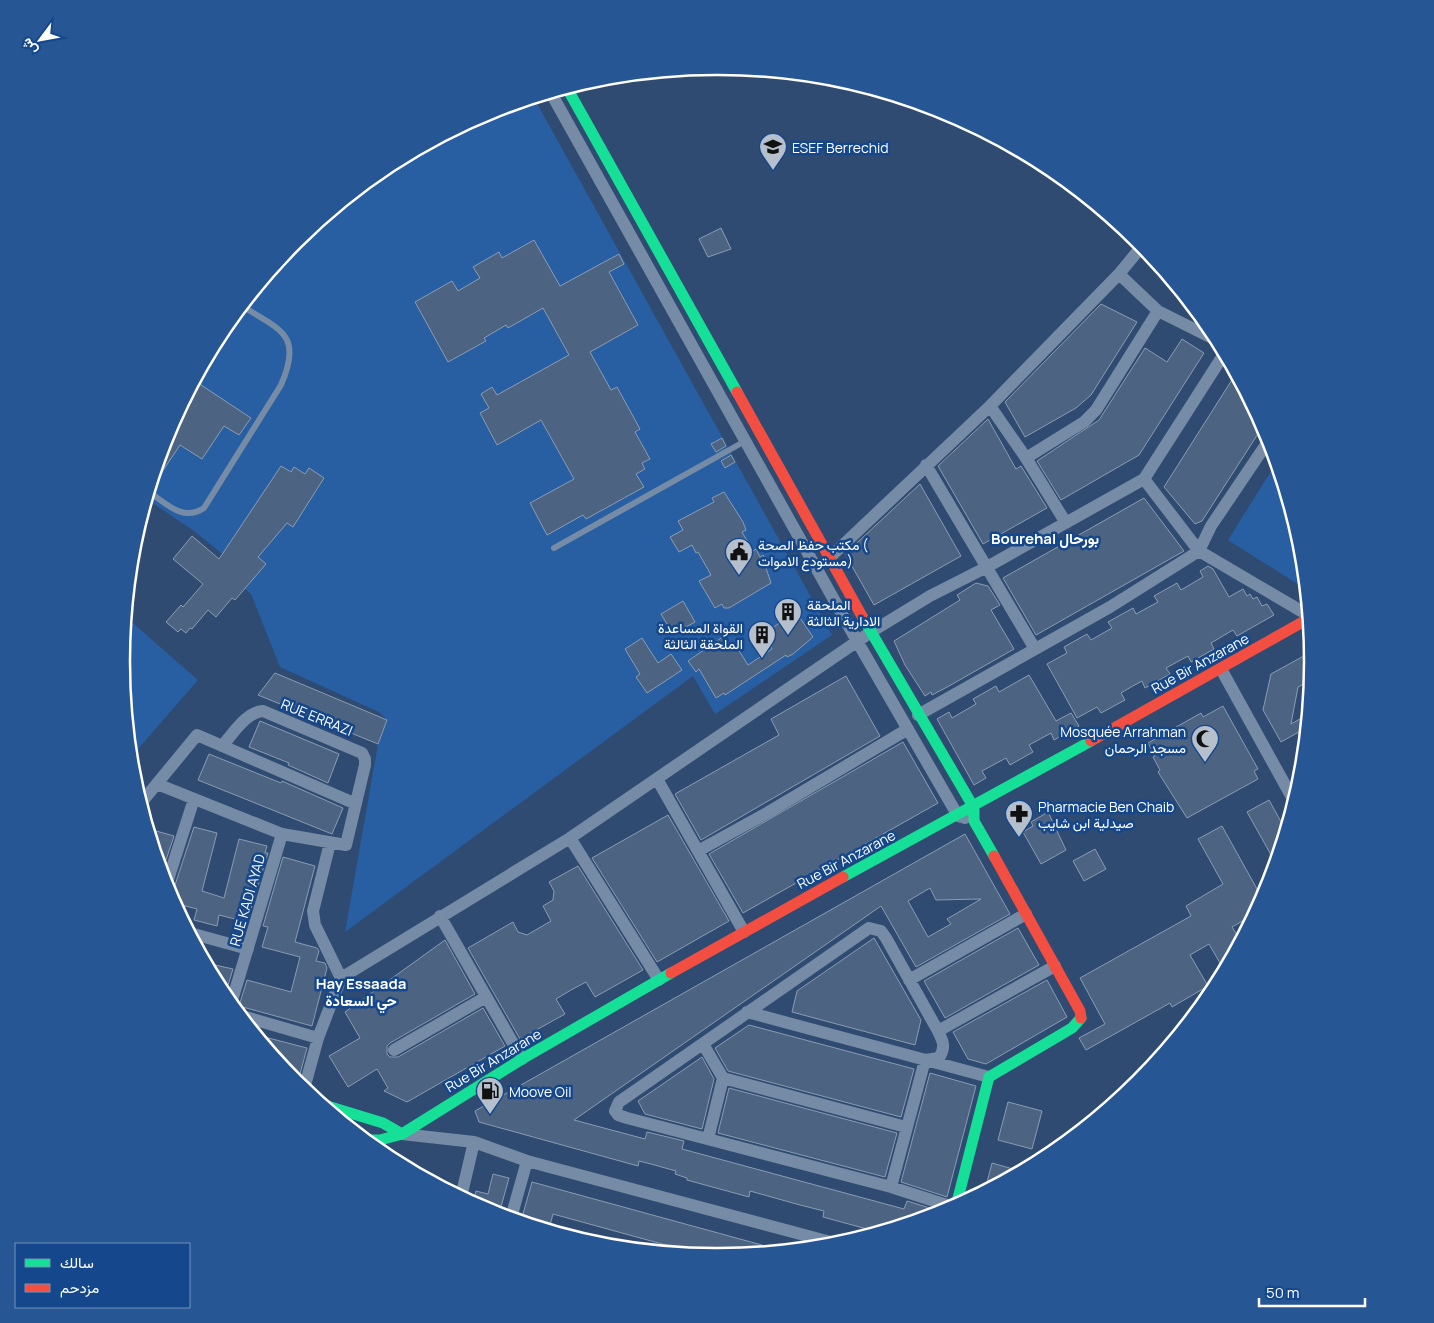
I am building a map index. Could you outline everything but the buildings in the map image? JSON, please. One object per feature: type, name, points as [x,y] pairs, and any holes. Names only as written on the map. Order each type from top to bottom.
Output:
[{"type":"street","points":[[570,94],[974,814],[1026,914],[1080,1011],[1081,1018],[1077,1024],[989,1077],[957,1196]]},
{"type":"street","points":[[555,98],[857,641],[958,816],[974,814]]},
{"type":"street","points":[[817,569],[990,406],[1119,274],[1137,252]]},
{"type":"street","points":[[1119,274],[1158,311],[1203,334]]},
{"type":"street","points":[[672,308],[686,300]]},
{"type":"street","points":[[1026,458],[1084,422],[1096,410],[1158,311]]},
{"type":"street","points":[[306,1080],[318,1038],[341,978],[570,838],[871,632],[930,596],[987,567],[1144,479],[1220,360]]},
{"type":"street","points":[[990,406],[1026,458],[1066,523]]},
{"type":"street","points":[[918,715],[1110,606],[1199,551],[1211,526],[1263,449]]},
{"type":"street","points":[[926,465],[1035,649]]},
{"type":"street","points":[[1144,479],[1199,551],[1301,611]]},
{"type":"street","name":"Rue Bir Anzarane","points":[[974,814],[1302,623]]},
{"type":"street","points":[[1221,669],[1289,791]]},
{"type":"street","name":"RUE ERRAZI","points":[[222,746],[248,717],[256,711],[263,711],[356,749],[365,759],[356,804]]},
{"type":"street","points":[[698,851],[908,729]]},
{"type":"street","points":[[146,797],[197,736],[356,804],[346,845],[282,834],[157,784]]},
{"type":"street","points":[[657,779],[744,932]]},
{"type":"street","points":[[170,873],[194,799]]},
{"type":"street","name":"Rue Bir Anzarane","points":[[378,1140],[402,1134],[522,1059],[659,980],[958,816]]},
{"type":"street","name":"RUE KADI AYAD","points":[[235,995],[282,834]]},
{"type":"street","points":[[570,838],[659,980]]},
{"type":"street","points":[[330,843],[313,911],[315,925],[341,978]]},
{"type":"street","points":[[909,980],[1026,914]]},
{"type":"street","points":[[440,916],[522,1059]]},
{"type":"street","points":[[925,1060],[939,1058],[943,1051],[944,1043],[881,931],[869,928],[619,1102],[615,1111],[618,1115],[627,1118],[891,1187],[942,1202]]},
{"type":"street","points":[[199,935],[248,949]]},
{"type":"street","points":[[938,1031],[1055,966]]},
{"type":"street","points":[[394,1050],[486,996]]},
{"type":"street","points":[[747,1012],[989,1077]]},
{"type":"street","points":[[252,1019],[318,1038]]},
{"type":"street","points":[[703,1044],[723,1078],[708,1139]]},
{"type":"street","points":[[891,1187],[925,1060]]},
{"type":"street","points":[[723,1078],[906,1127]]},
{"type":"street","points":[[339,1110],[384,1123],[402,1134],[474,1142],[527,1161],[819,1239]]},
{"type":"street","points":[[463,1190],[474,1142]]},
{"type":"street","points":[[513,1211],[527,1161]]},
{"type":"lane","points":[[155,496],[183,514],[196,513],[204,508],[281,385],[290,360],[287,340],[282,331],[248,310]]},
{"type":"lane","points":[[554,548],[760,433]]},
{"type":"shaded area","points":[[537,103],[832,635],[715,714],[693,676],[345,932],[378,744],[387,720],[379,712],[280,667],[251,594],[228,574],[236,565],[194,531],[152,503],[175,437],[191,402],[209,368],[252,304],[302,247],[360,196],[391,174],[458,135]]},
{"type":"shaded area","points":[[1271,471],[1284,510],[1298,584],[1228,540]]},
{"type":"shaded area","points":[[132,622],[198,680],[138,749],[130,662]]},
{"type":"traffic: fast","points":[[570,94],[737,392]]},
{"type":"traffic: fast","points":[[863,618],[974,808],[974,821],[994,856]]},
{"type":"traffic: fast","points":[[843,877],[1091,741]]},
{"type":"traffic: fast","points":[[378,1140],[402,1134],[522,1059],[671,973]]},
{"type":"traffic: fast","points":[[959,1195],[989,1077],[1072,1028],[1081,1018]]},
{"type":"traffic: fast","points":[[339,1110],[383,1123],[402,1134]]},
{"type":"traffic: jam","points":[[737,392],[863,618]]},
{"type":"traffic: jam","points":[[1091,741],[1302,622]]},
{"type":"traffic: jam","points":[[994,856],[1080,1011],[1081,1018]]},
{"type":"traffic: jam","points":[[671,973],[843,877]]},
{"type":"place","name":"ESEF Berrechid","points":[[773,171]]},
{"type":"place","name":"مكتب حفظ الصحة ( مستودع الاموات)","points":[[739,576]]},
{"type":"place","name":"الملحقة الادارية الثالثة","points":[[788,636]]},
{"type":"place","name":"القواة المساعدة الملحقة الثالثة","points":[[762,659]]},
{"type":"place","name":"Mosquée Arrahman مسجد الرحمان","points":[[1205,763]]},
{"type":"place","name":"Pharmacie Ben Chaib صيدلية ابن شايب","points":[[1019,838]]},
{"type":"place","name":"Moove Oil","points":[[490,1115]]},
{"type":"district","name":"Bourehal بورحال","points":[[1045,538]]},
{"type":"district","name":"Hay Essaada حي السعادة","points":[[361,992]]}]
